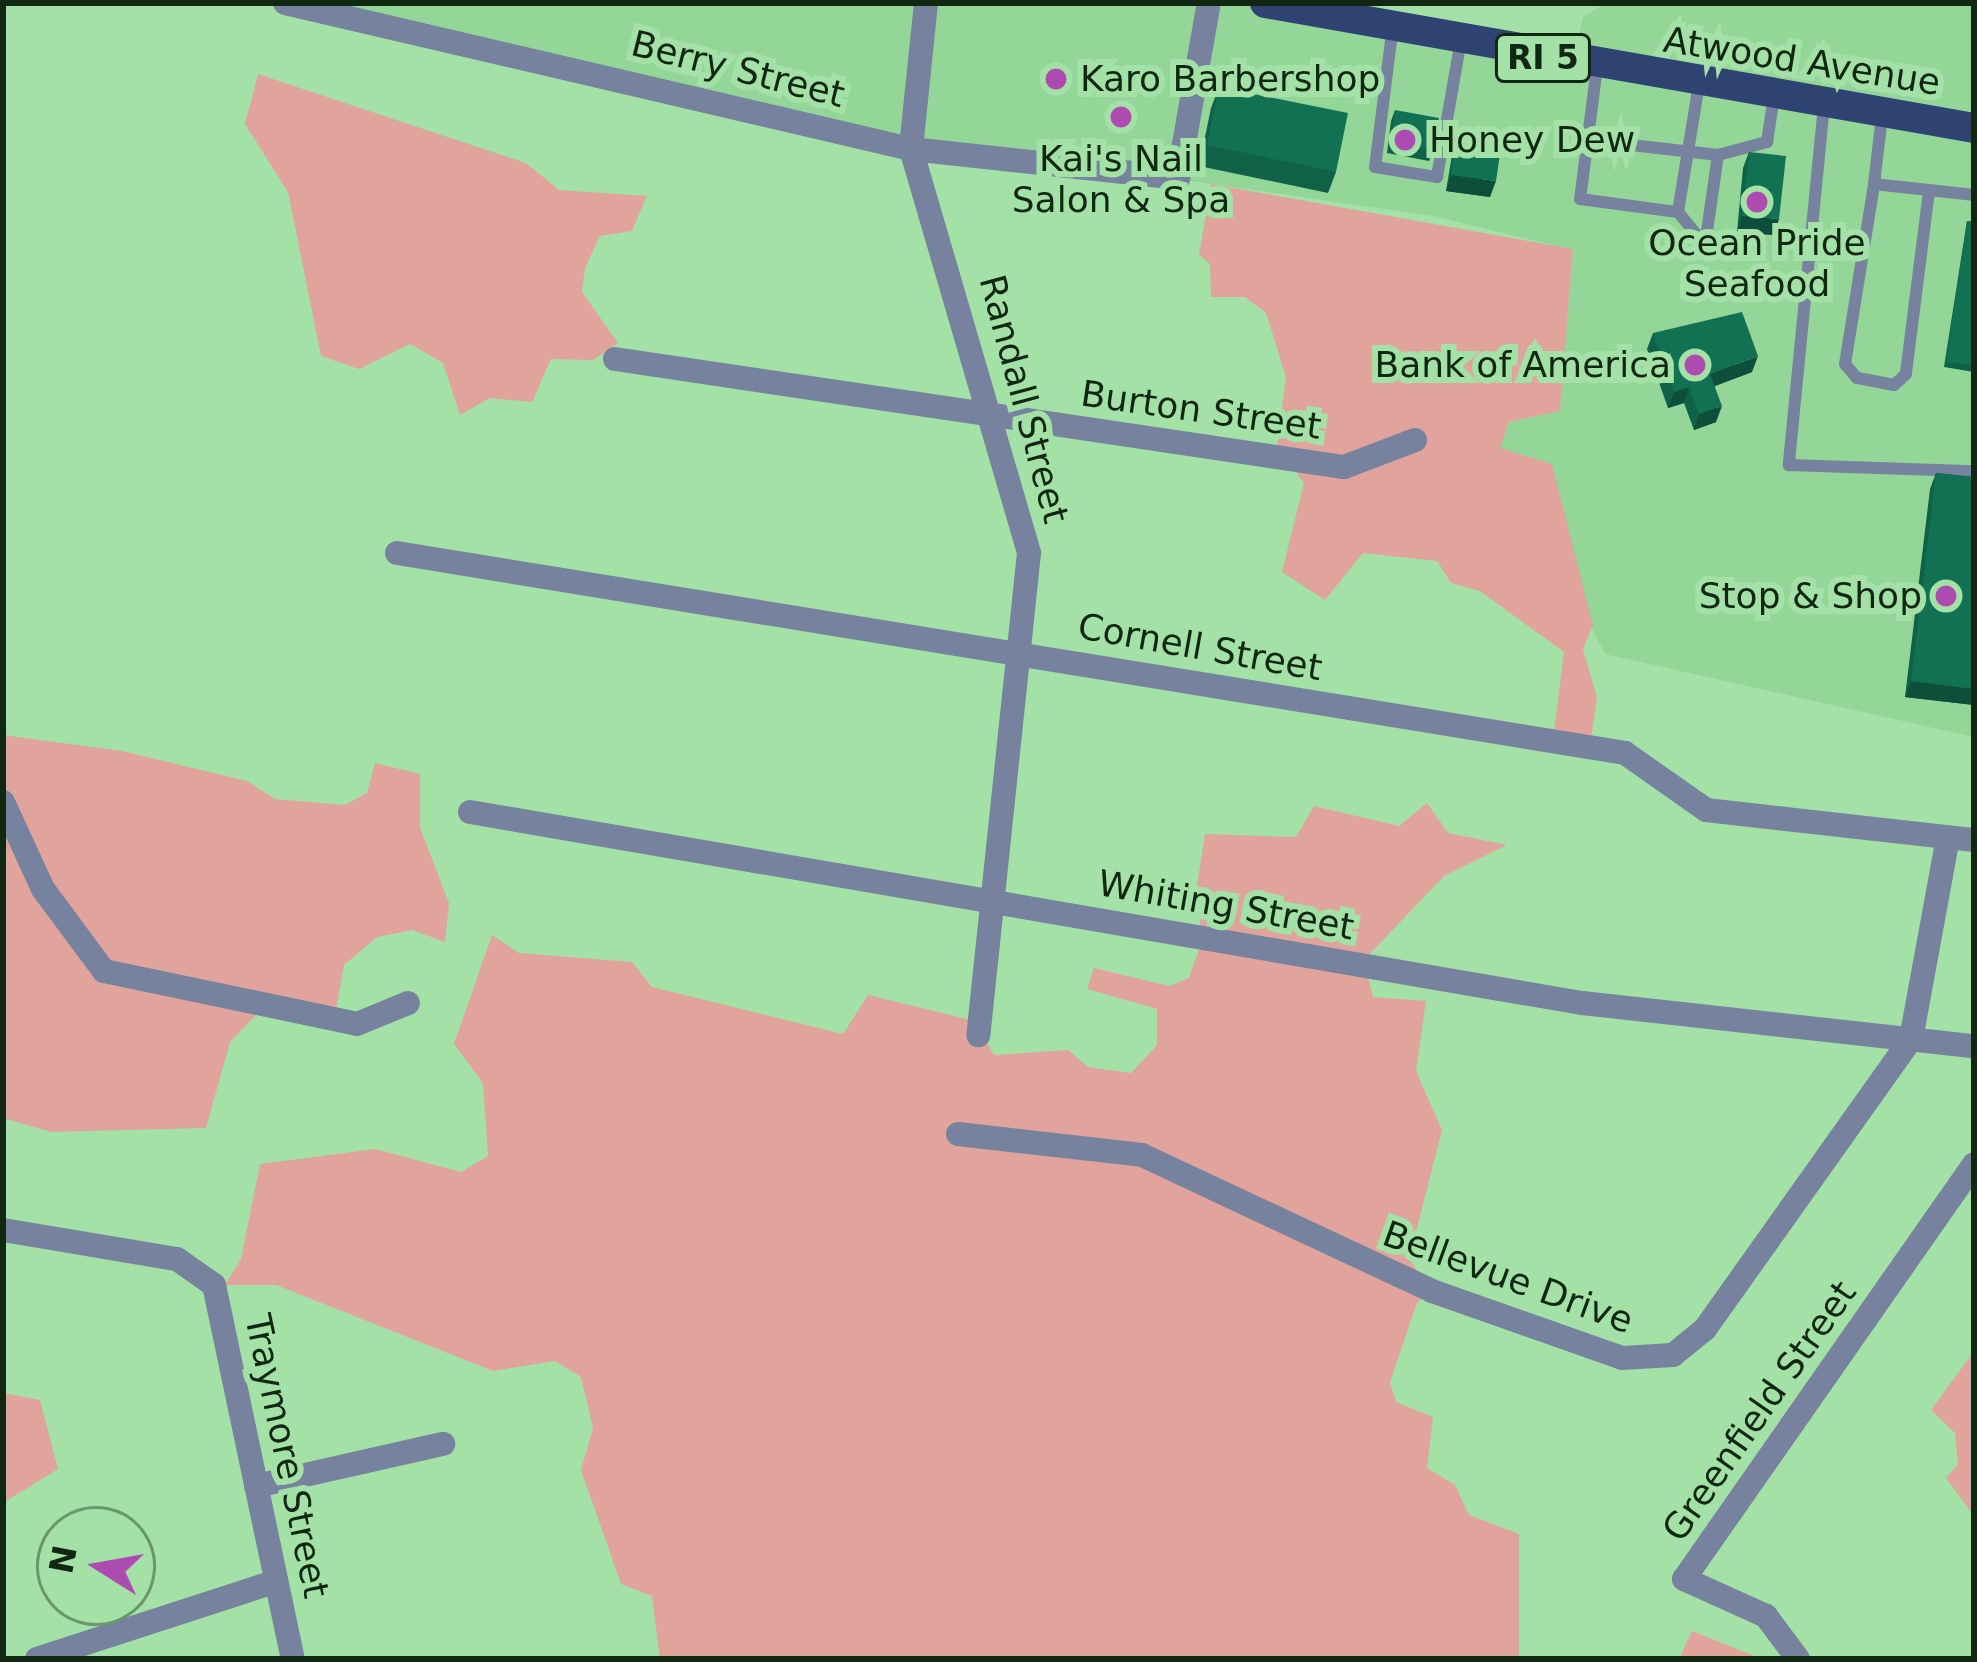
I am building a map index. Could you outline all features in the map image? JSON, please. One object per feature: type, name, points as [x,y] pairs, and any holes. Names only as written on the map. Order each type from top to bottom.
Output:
[{"type":"main road","name":"Atwood Avenue","points":[[1265,3],[1460,45],[1974,128]]},
{"type":"street","name":"Berry Street","points":[[285,3],[911,149],[1178,178],[1209,3]]},
{"type":"street","name":"Randall Street","points":[[926,3],[911,149],[995,420],[1029,553],[978,1035]]},
{"type":"street","name":"Burton Street","points":[[615,359],[995,420],[1344,467],[1415,440]]},
{"type":"street","name":"Cornell Street","points":[[398,553],[1625,753],[1706,810],[1961,839]]},
{"type":"street","points":[[3,802],[44,889],[104,971],[357,1024],[408,1003]]},
{"type":"street","name":"Whiting Street","points":[[470,812],[1582,1003],[1974,1046]]},
{"type":"street","name":"Bellevue Drive","points":[[958,1134],[1142,1155],[1412,1283],[1654,1360],[1705,1329],[1911,1039],[1961,839]]},
{"type":"street","name":"Greenfield Street","points":[[1798,1659],[1766,1616],[1684,1579],[1974,1165]]},
{"type":"street","name":"Traymore Street","points":[[3,1230],[204,1272],[293,1659]]},
{"type":"street","points":[[256,1486],[443,1444]]},
{"type":"street","points":[[37,1659],[274,1582]]},
{"type":"lane","points":[[1392,33],[1375,167],[1437,177],[1460,45]]},
{"type":"lane","points":[[1598,67],[1580,199],[1678,212],[1705,245],[1718,155]]},
{"type":"lane","points":[[1678,212],[1699,84]]},
{"type":"lane","points":[[1588,140],[1654,154],[1718,155],[1767,142],[1774,97]]},
{"type":"lane","points":[[1824,105],[1789,465],[1974,471]]},
{"type":"lane","points":[[1882,116],[1845,364],[1894,386],[1906,374],[1929,191]]},
{"type":"lane","points":[[1605,202],[1608,183]]},
{"type":"lane","points":[[1874,184],[1974,195]]},
{"type":"lane","points":[[1646,208],[1649,190]]},
{"type":"shaded area","points":[[314,3],[1272,3],[1573,59],[1583,17],[1606,3],[1974,3],[1974,737],[1605,654],[1500,448],[1509,422],[1560,411],[1573,250],[1433,216],[956,147]]},
{"type":"shaded area","points":[[258,74],[526,163],[559,190],[647,196],[632,231],[600,236],[585,268],[582,292],[618,343],[593,360],[551,359],[532,402],[490,398],[460,415],[443,363],[410,344],[359,369],[321,356],[288,192],[245,124]]},
{"type":"shaded area","points":[[1211,184],[1573,249],[1560,411],[1509,422],[1500,448],[1552,464],[1593,626],[1583,649],[1597,698],[1590,745],[1553,740],[1564,652],[1480,591],[1451,583],[1437,561],[1363,553],[1325,600],[1282,572],[1304,483],[1277,445],[1286,377],[1266,313],[1245,297],[1211,297],[1210,264],[1199,255]]},
{"type":"shaded area","points":[[3,735],[122,751],[247,781],[275,799],[345,805],[367,793],[375,763],[420,774],[420,828],[449,903],[445,942],[412,930],[377,937],[344,965],[334,1022],[262,1009],[230,1042],[206,1128],[51,1132],[3,1118]]},
{"type":"shaded area","points":[[1427,803],[1448,833],[1507,845],[1444,876],[1364,960],[1373,997],[1426,1001],[1416,1071],[1442,1130],[1409,1259],[1431,1291],[1417,1303],[1390,1382],[1396,1402],[1433,1417],[1427,1468],[1455,1485],[1469,1515],[1519,1534],[1519,1659],[660,1659],[652,1596],[621,1584],[581,1470],[593,1428],[581,1377],[555,1361],[493,1371],[276,1285],[225,1285],[241,1259],[260,1164],[375,1149],[461,1172],[488,1156],[483,1083],[454,1044],[492,935],[519,953],[632,962],[652,987],[843,1034],[868,995],[975,1021],[994,1055],[1068,1050],[1088,1067],[1131,1073],[1157,1045],[1157,1009],[1087,989],[1094,968],[1169,986],[1189,978],[1203,938],[1195,898],[1205,834],[1296,837],[1314,806],[1399,826]]},
{"type":"shaded area","points":[[1974,1351],[1974,1516],[1946,1478],[1958,1464],[1955,1433],[1931,1410]]},
{"type":"shaded area","points":[[3,1393],[40,1400],[58,1469],[3,1503]]},
{"type":"shaded area","points":[[1692,1631],[1762,1659],[1679,1659]]},
{"type":"building","points":[[1219,87],[1348,113],[1336,172],[1207,145]]},
{"type":"building","points":[[1395,110],[1439,118],[1433,150],[1391,142]]},
{"type":"building","points":[[1459,128],[1503,134],[1496,181],[1451,175]]},
{"type":"building","points":[[1749,152],[1786,156],[1779,219],[1742,216]]},
{"type":"building","points":[[1967,221],[1974,222],[1974,366],[1946,362]]},
{"type":"building","points":[[1742,312],[1758,356],[1710,374],[1722,406],[1699,414],[1689,387],[1674,392],[1653,333]]},
{"type":"building","name":"Stop & Shop","points":[[1936,473],[1974,477],[1974,689],[1911,681]]},
{"type":"place","name":"Karo Barbershop","points":[[1056,79]]},
{"type":"place","name":"Kai's Nail Salon & Spa","points":[[1121,117]]},
{"type":"place","name":"Honey Dew","points":[[1405,140]]},
{"type":"place","name":"Ocean Pride Seafood","points":[[1757,202]]},
{"type":"place","name":"Bank of America","points":[[1695,365]]},
{"type":"place","name":"Stop & Shop","points":[[1946,596]]}]
